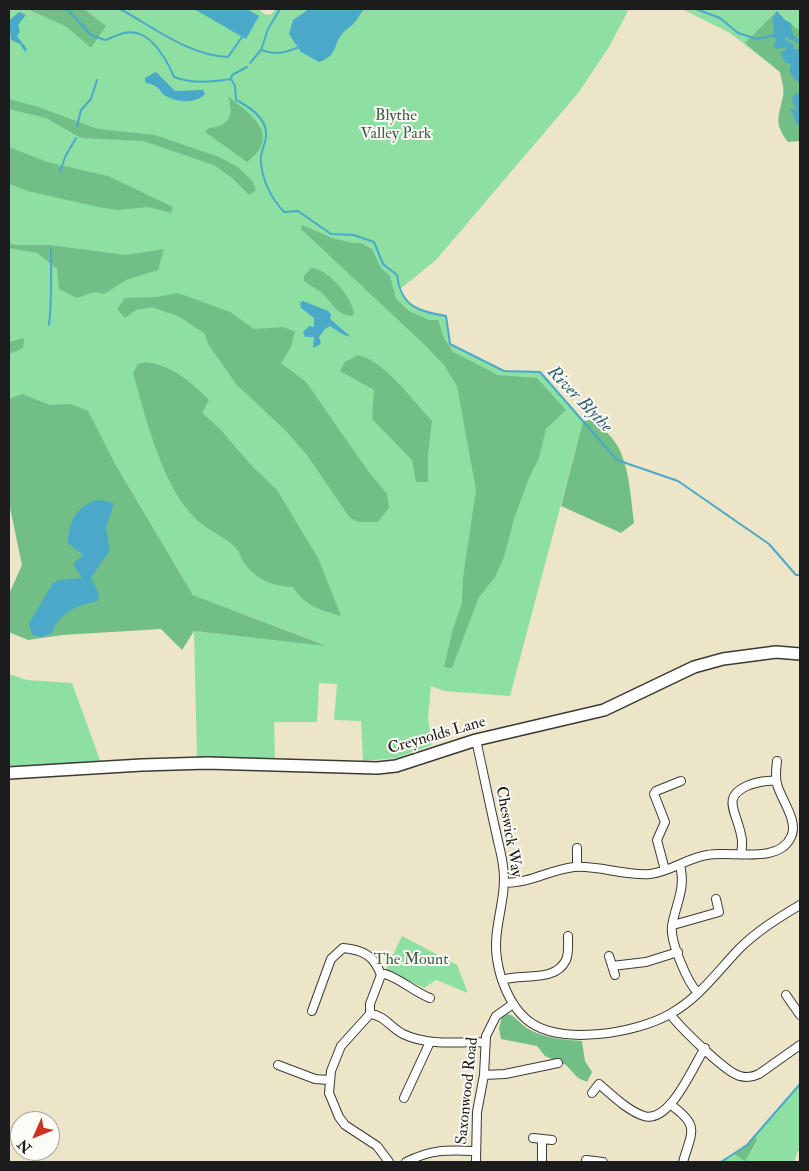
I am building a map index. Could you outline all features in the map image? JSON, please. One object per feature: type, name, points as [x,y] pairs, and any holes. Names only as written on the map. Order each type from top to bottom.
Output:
[{"type":"street","name":"Creynolds Lane","points":[[9,774],[142,765],[206,763],[377,768],[416,761],[476,740],[604,710],[694,667],[723,659],[776,652],[800,654]]},
{"type":"street","name":"Cheswick Way","points":[[476,740],[503,864],[505,883],[496,935],[497,960],[502,980],[513,1004],[526,1020],[543,1029],[577,1034],[618,1033],[640,1027],[670,1014],[698,993],[758,932],[800,905]]},
{"type":"street","points":[[505,883],[536,880],[553,872],[577,867],[635,874],[651,874],[680,866],[704,855],[721,853],[754,856],[783,848],[790,839],[794,826],[776,781],[777,761]]},
{"type":"street","points":[[665,870],[656,840],[665,822],[654,794],[656,791],[680,781]]},
{"type":"street","points":[[741,854],[742,835],[731,801],[737,791],[761,781],[776,781]]},
{"type":"street","points":[[577,848],[577,867]]},
{"type":"street","points":[[680,866],[684,880],[672,925],[672,935],[690,986],[698,993]]},
{"type":"street","points":[[672,925],[719,912],[716,899]]},
{"type":"street","points":[[502,980],[514,975],[545,975],[558,970],[567,959],[568,936]]},
{"type":"street","points":[[312,1011],[331,959],[339,950],[351,949],[371,957],[376,962],[381,975],[370,1004],[370,1014],[340,1046],[329,1080],[329,1093],[339,1117],[345,1124],[377,1146],[389,1162]]},
{"type":"street","points":[[612,966],[646,962],[678,952]]},
{"type":"street","points":[[609,956],[615,975]]},
{"type":"street","points":[[381,975],[391,976],[416,993],[430,998]]},
{"type":"street","points":[[786,995],[800,1015]]},
{"type":"street","name":"Saxonwood Road","points":[[476,1162],[477,1112],[484,1075],[485,1042],[496,1016],[513,1004]]},
{"type":"street","points":[[370,1014],[380,1016],[402,1034],[430,1042],[485,1042]]},
{"type":"street","points":[[670,1014],[680,1027],[734,1074],[749,1077],[759,1074],[800,1044]]},
{"type":"street","points":[[404,1098],[430,1042]]},
{"type":"street","points":[[592,1093],[599,1084],[635,1112],[646,1116],[659,1115],[671,1105],[705,1048]]},
{"type":"street","points":[[484,1075],[506,1074],[558,1063]]},
{"type":"street","points":[[278,1065],[315,1079],[329,1080]]},
{"type":"street","points":[[671,1105],[688,1118],[692,1131],[683,1162]]},
{"type":"street","points":[[533,1138],[552,1140]]},
{"type":"street","points":[[542,1139],[542,1162]]},
{"type":"street","points":[[406,1162],[427,1152],[444,1149],[475,1151]]},
{"type":"street","points":[[586,1160],[603,1162]]},
{"type":"green space","name":"Blythe Valley Park","points":[[9,9],[258,9],[266,15],[272,14],[275,9],[629,9],[609,47],[579,92],[436,260],[399,290],[415,309],[446,316],[450,344],[504,371],[540,372],[583,421],[510,696],[444,691],[431,686],[428,718],[432,745],[396,758],[363,761],[361,721],[334,720],[337,684],[319,683],[317,722],[274,722],[275,760],[197,758],[194,631],[325,645],[193,595],[114,462],[9,501]]},
{"type":"green space","points":[[28,9],[84,9],[106,26],[91,48],[67,27]]},
{"type":"green space","points":[[682,9],[800,9],[800,81],[780,72],[730,33]]},
{"type":"green space","points":[[777,11],[785,20],[800,31],[800,141],[788,142],[780,129],[778,119],[783,87],[780,72],[745,43]]},
{"type":"green space","points":[[228,96],[253,118],[263,134],[262,143],[257,152],[247,162],[205,132],[209,128],[222,125],[229,118],[231,109]]},
{"type":"green space","points":[[9,99],[38,107],[98,129],[155,135],[219,157],[238,167],[253,182],[256,190],[249,195],[231,177],[214,165],[143,141],[81,138],[46,118],[9,109]]},
{"type":"green space","points":[[9,147],[47,162],[108,176],[173,207],[171,213],[148,207],[118,210],[98,207],[28,191],[9,184]]},
{"type":"green space","points":[[302,225],[332,238],[361,243],[372,249],[381,268],[390,276],[396,299],[409,311],[429,320],[438,320],[444,338],[453,352],[498,375],[537,378],[566,410],[546,429],[539,458],[529,478],[514,519],[504,557],[495,577],[479,597],[452,668],[444,667],[453,629],[462,603],[463,578],[476,490],[457,386],[444,365],[427,347],[301,229]]},
{"type":"green space","points":[[9,243],[16,245],[49,245],[126,255],[164,249],[158,270],[126,280],[104,294],[94,292],[77,298],[59,289],[57,269],[37,253],[9,248]]},
{"type":"green space","points":[[311,268],[324,273],[338,284],[349,299],[354,313],[352,316],[342,314],[321,292],[304,281],[304,276]]},
{"type":"green space","points":[[178,293],[230,312],[254,329],[284,327],[295,332],[291,347],[281,363],[306,382],[368,471],[387,494],[389,508],[378,522],[359,522],[350,518],[307,455],[285,430],[236,384],[208,344],[205,334],[180,317],[152,307],[136,310],[125,318],[117,309],[125,298],[156,297]]},
{"type":"green space","points":[[24,338],[23,348],[9,354],[9,342]]},
{"type":"green space","points":[[358,355],[379,365],[408,393],[432,421],[428,454],[428,482],[416,482],[412,460],[372,419],[374,390],[340,371],[345,362]]},
{"type":"green space","points":[[147,362],[173,371],[209,400],[202,413],[220,429],[251,465],[277,490],[318,558],[341,616],[308,603],[293,587],[266,581],[254,574],[244,563],[237,549],[227,540],[199,522],[182,503],[172,486],[156,449],[133,373],[138,364]]},
{"type":"green space","points":[[22,394],[50,405],[70,404],[88,411],[114,462],[193,595],[327,646],[194,631],[182,650],[161,629],[62,635],[28,640],[9,632],[9,594],[22,565],[9,503],[9,399]]},
{"type":"green space","points":[[593,420],[613,439],[621,453],[626,470],[634,523],[621,533],[561,506],[583,421]]},
{"type":"green space","points":[[9,674],[27,680],[72,683],[101,763],[9,766]]},
{"type":"green space","name":"The Mount","points":[[402,936],[457,965],[468,993],[436,980],[424,988],[386,970]]},
{"type":"green space","points":[[507,1014],[536,1033],[555,1038],[582,1041],[585,1061],[592,1072],[587,1082],[578,1078],[566,1065],[545,1056],[537,1046],[501,1039],[499,1028],[502,1017]]},
{"type":"green space","points":[[800,1084],[800,1152],[798,1151],[794,1162],[718,1162],[734,1154],[745,1160],[757,1142],[755,1136]]},
{"type":"green space","points":[[755,1136],[757,1141],[745,1161],[734,1154],[747,1145]]},
{"type":"water","points":[[194,9],[247,9],[259,16],[246,39]]},
{"type":"water","points":[[309,9],[364,9],[355,22],[340,37],[330,56],[319,62],[301,52],[289,34],[293,20]]},
{"type":"water","points":[[777,11],[785,20],[791,23],[793,35],[800,40],[798,43],[786,37],[785,40],[793,44],[794,50],[800,48],[800,83],[791,75],[791,64],[786,63],[780,53],[786,50],[787,47],[777,49],[773,46],[777,39],[771,36],[774,33],[773,18]]},
{"type":"water","points":[[19,12],[26,15],[18,25],[20,32],[17,36],[27,49],[25,52],[20,44],[11,40],[9,21]]},
{"type":"water","points":[[156,72],[175,91],[203,90],[205,94],[191,101],[179,101],[163,95],[156,86],[145,82],[145,78]]},
{"type":"water","points":[[798,93],[800,94],[800,123],[797,125],[790,107],[798,112],[792,101],[793,96]]},
{"type":"water","points":[[303,301],[328,311],[331,314],[330,319],[351,337],[330,326],[319,337],[321,344],[313,348],[314,337],[305,337],[303,332],[309,326],[314,327],[314,318],[301,308],[300,303]]},
{"type":"water","points":[[100,500],[114,503],[106,528],[110,550],[91,578],[99,594],[98,601],[76,607],[70,611],[55,626],[52,633],[42,637],[32,635],[29,623],[53,583],[59,580],[82,578],[74,565],[83,555],[68,543],[68,535],[72,521],[80,509]]},
{"type":"waterway","name":"River Blythe","points":[[62,9],[68,10],[91,35],[105,40],[119,34],[133,32],[149,39],[161,53],[174,77],[202,82],[231,79],[235,86],[236,100],[257,114],[264,125],[266,137],[261,157],[262,170],[268,189],[284,212],[298,211],[331,234],[354,235],[374,242],[383,264],[397,275],[402,294],[407,301],[419,309],[446,316],[450,344],[504,371],[540,372],[617,460],[678,481],[769,544],[796,575],[800,575]]},
{"type":"waterway","points":[[120,9],[172,39],[200,52],[228,57],[242,37]]},
{"type":"waterway","points":[[261,50],[268,29],[280,9]]},
{"type":"waterway","points":[[696,9],[720,18],[738,33],[757,39],[771,36]]},
{"type":"waterway","points":[[250,63],[261,50],[279,53],[297,48]]},
{"type":"waterway","points":[[231,79],[232,75],[247,67]]},
{"type":"waterway","points":[[77,126],[81,110],[91,99],[97,80]]},
{"type":"waterway","points":[[60,172],[65,157],[76,138]]},
{"type":"waterway","points":[[49,325],[51,248]]},
{"type":"waterway","points":[[721,1162],[747,1145],[800,1084]]}]
